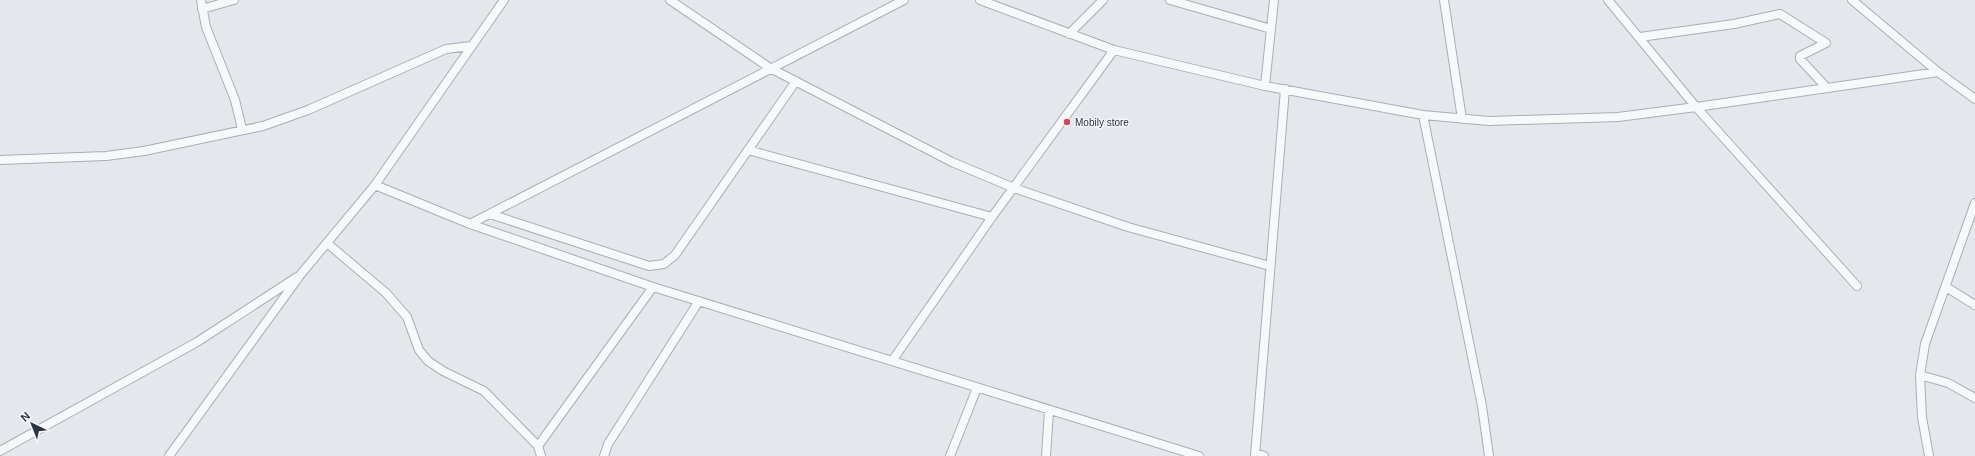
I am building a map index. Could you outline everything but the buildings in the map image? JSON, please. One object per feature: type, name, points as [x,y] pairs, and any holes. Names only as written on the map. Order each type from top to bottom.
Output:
[{"type":"street","points":[[201,0],[206,27],[235,100],[242,129]]},
{"type":"street","points":[[202,9],[234,0]]},
{"type":"street","points":[[169,456],[301,274],[375,186],[504,0]]},
{"type":"street","points":[[670,0],[770,68],[952,162],[1014,188],[1128,227],[1270,266]]},
{"type":"street","points":[[470,224],[904,0]]},
{"type":"street","points":[[980,0],[1114,50],[1265,86],[1423,115],[1489,122],[1618,117],[1938,72]]},
{"type":"street","points":[[1069,34],[1104,0]]},
{"type":"street","points":[[1170,0],[1271,29]]},
{"type":"street","points":[[1265,86],[1274,0]]},
{"type":"street","points":[[1444,0],[1462,119]]},
{"type":"street","points":[[1608,0],[1640,37],[1696,107],[1769,187],[1802,228],[1857,286]]},
{"type":"street","points":[[1852,0],[1938,72],[1975,99]]},
{"type":"street","points":[[1640,37],[1734,24],[1780,14],[1826,43],[1800,56],[1800,59],[1827,88]]},
{"type":"street","points":[[0,160],[106,156],[184,144],[242,129],[263,126],[286,119],[446,50],[471,46]]},
{"type":"street","points":[[892,361],[992,217],[1114,50]]},
{"type":"street","points":[[490,214],[649,266],[659,266],[667,263],[675,255],[796,81]]},
{"type":"street","points":[[1258,455],[1270,266],[1284,89]]},
{"type":"street","points":[[1423,115],[1482,406],[1489,456]]},
{"type":"street","points":[[748,150],[992,217]]},
{"type":"street","points":[[375,186],[470,224],[653,287],[1049,411],[1199,456]]},
{"type":"street","points":[[1929,456],[1922,417],[1920,375],[1925,344],[1975,203]]},
{"type":"street","points":[[327,243],[386,293],[407,317],[419,350],[428,361],[443,371],[484,391],[538,446],[541,456]]},
{"type":"street","points":[[0,451],[197,342],[301,274]]},
{"type":"street","points":[[538,446],[653,287]]},
{"type":"street","points":[[1946,287],[1975,305]]},
{"type":"street","points":[[604,456],[608,444],[699,301]]},
{"type":"street","points":[[1920,375],[1948,383],[1975,398]]},
{"type":"street","points":[[950,456],[977,388]]},
{"type":"street","points":[[1046,456],[1049,411]]},
{"type":"place","name":"Mobily store","points":[[1067,122]]}]
